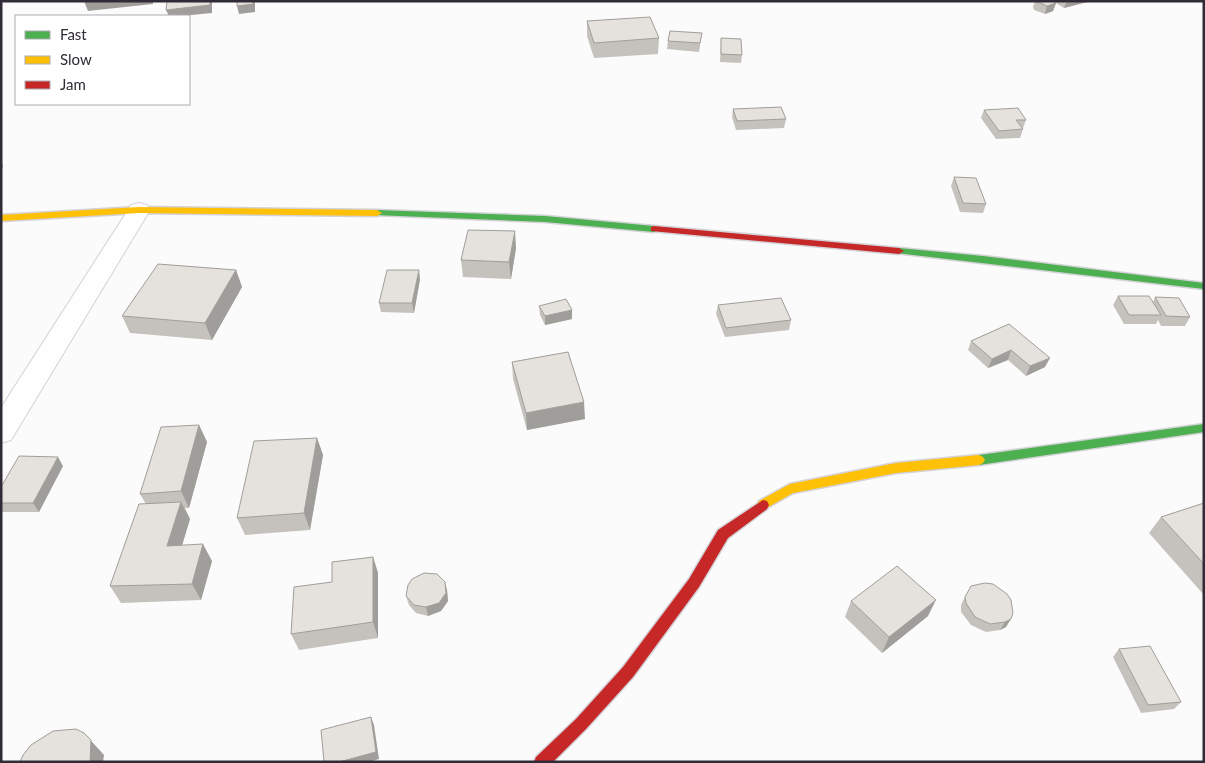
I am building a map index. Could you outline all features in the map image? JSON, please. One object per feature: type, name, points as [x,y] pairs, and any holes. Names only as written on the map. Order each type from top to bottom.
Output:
[{"type":"street","points":[[1,218],[139,210],[344,212],[545,219],[983,259],[1204,286]]},
{"type":"street","points":[[1,432],[139,210]]},
{"type":"street","points":[[542,762],[581,724],[628,672],[694,583],[722,534],[751,512],[790,489],[896,468],[1008,458],[1204,428]]},
{"type":"building","points":[[167,1],[210,1],[210,5],[166,10]]},
{"type":"building","points":[[237,1],[253,1],[253,4],[237,6]]},
{"type":"building","points":[[1036,1],[1054,1],[1056,3],[1047,6]]},
{"type":"building","points":[[650,17],[659,38],[594,43],[587,21]]},
{"type":"building","points":[[670,31],[702,33],[700,43],[668,41]]},
{"type":"building","points":[[721,38],[741,39],[742,55],[721,54]]},
{"type":"building","points":[[781,107],[786,119],[737,121],[733,109]]},
{"type":"building","points":[[1018,108],[1026,120],[1016,120],[1023,129],[999,131],[984,110]]},
{"type":"building","points":[[954,177],[976,178],[986,204],[963,203]]},
{"type":"building","points":[[468,230],[515,231],[509,262],[461,260]]},
{"type":"building","points":[[158,264],[236,270],[205,323],[122,316]]},
{"type":"building","points":[[387,270],[419,270],[412,303],[379,303]]},
{"type":"building","points":[[1118,296],[1149,296],[1161,315],[1129,315]]},
{"type":"building","points":[[1155,297],[1179,298],[1190,317],[1166,316]]},
{"type":"building","points":[[781,298],[791,320],[726,328],[718,305]]},
{"type":"building","points":[[566,299],[572,310],[545,316],[539,306]]},
{"type":"building","points":[[1009,324],[1050,358],[1030,366],[1011,350],[992,359],[971,341]]},
{"type":"building","points":[[568,352],[584,402],[526,413],[512,362]]},
{"type":"building","points":[[199,425],[181,491],[140,494],[161,427]]},
{"type":"building","points":[[317,438],[304,513],[237,518],[254,441]]},
{"type":"building","points":[[19,456],[58,457],[33,503],[1,503],[1,487]]},
{"type":"building","points":[[181,502],[167,546],[203,544],[192,584],[110,586],[139,504]]},
{"type":"building","points":[[1204,503],[1204,564],[1161,517]]},
{"type":"building","points":[[373,557],[373,622],[291,634],[294,587],[332,582],[332,562]]},
{"type":"building","points":[[897,566],[936,600],[889,637],[851,601]]},
{"type":"building","points":[[424,573],[437,574],[445,582],[446,593],[439,603],[426,607],[414,605],[406,596],[408,585],[412,579]]},
{"type":"building","points":[[985,583],[993,584],[1007,594],[1011,600],[1013,613],[1011,619],[1005,622],[990,624],[975,617],[966,603],[965,597],[971,586]]},
{"type":"building","points":[[1150,646],[1181,702],[1148,705],[1119,649]]},
{"type":"building","points":[[371,717],[376,752],[339,762],[324,762],[321,730]]},
{"type":"building","points":[[76,729],[84,733],[91,740],[90,762],[20,762],[31,745],[53,731]]},
{"type":"traffic: fast","points":[[377,213],[545,219],[654,229]]},
{"type":"traffic: fast","points":[[899,251],[983,259],[1204,286]]},
{"type":"traffic: fast","points":[[979,460],[1204,428]]},
{"type":"traffic: slow","points":[[1,218],[139,210],[377,213]]},
{"type":"traffic: slow","points":[[763,505],[790,489],[896,468],[979,460]]},
{"type":"traffic: jam","points":[[654,229],[899,251]]},
{"type":"traffic: jam","points":[[542,762],[581,724],[628,672],[694,583],[723,534],[763,505]]}]
